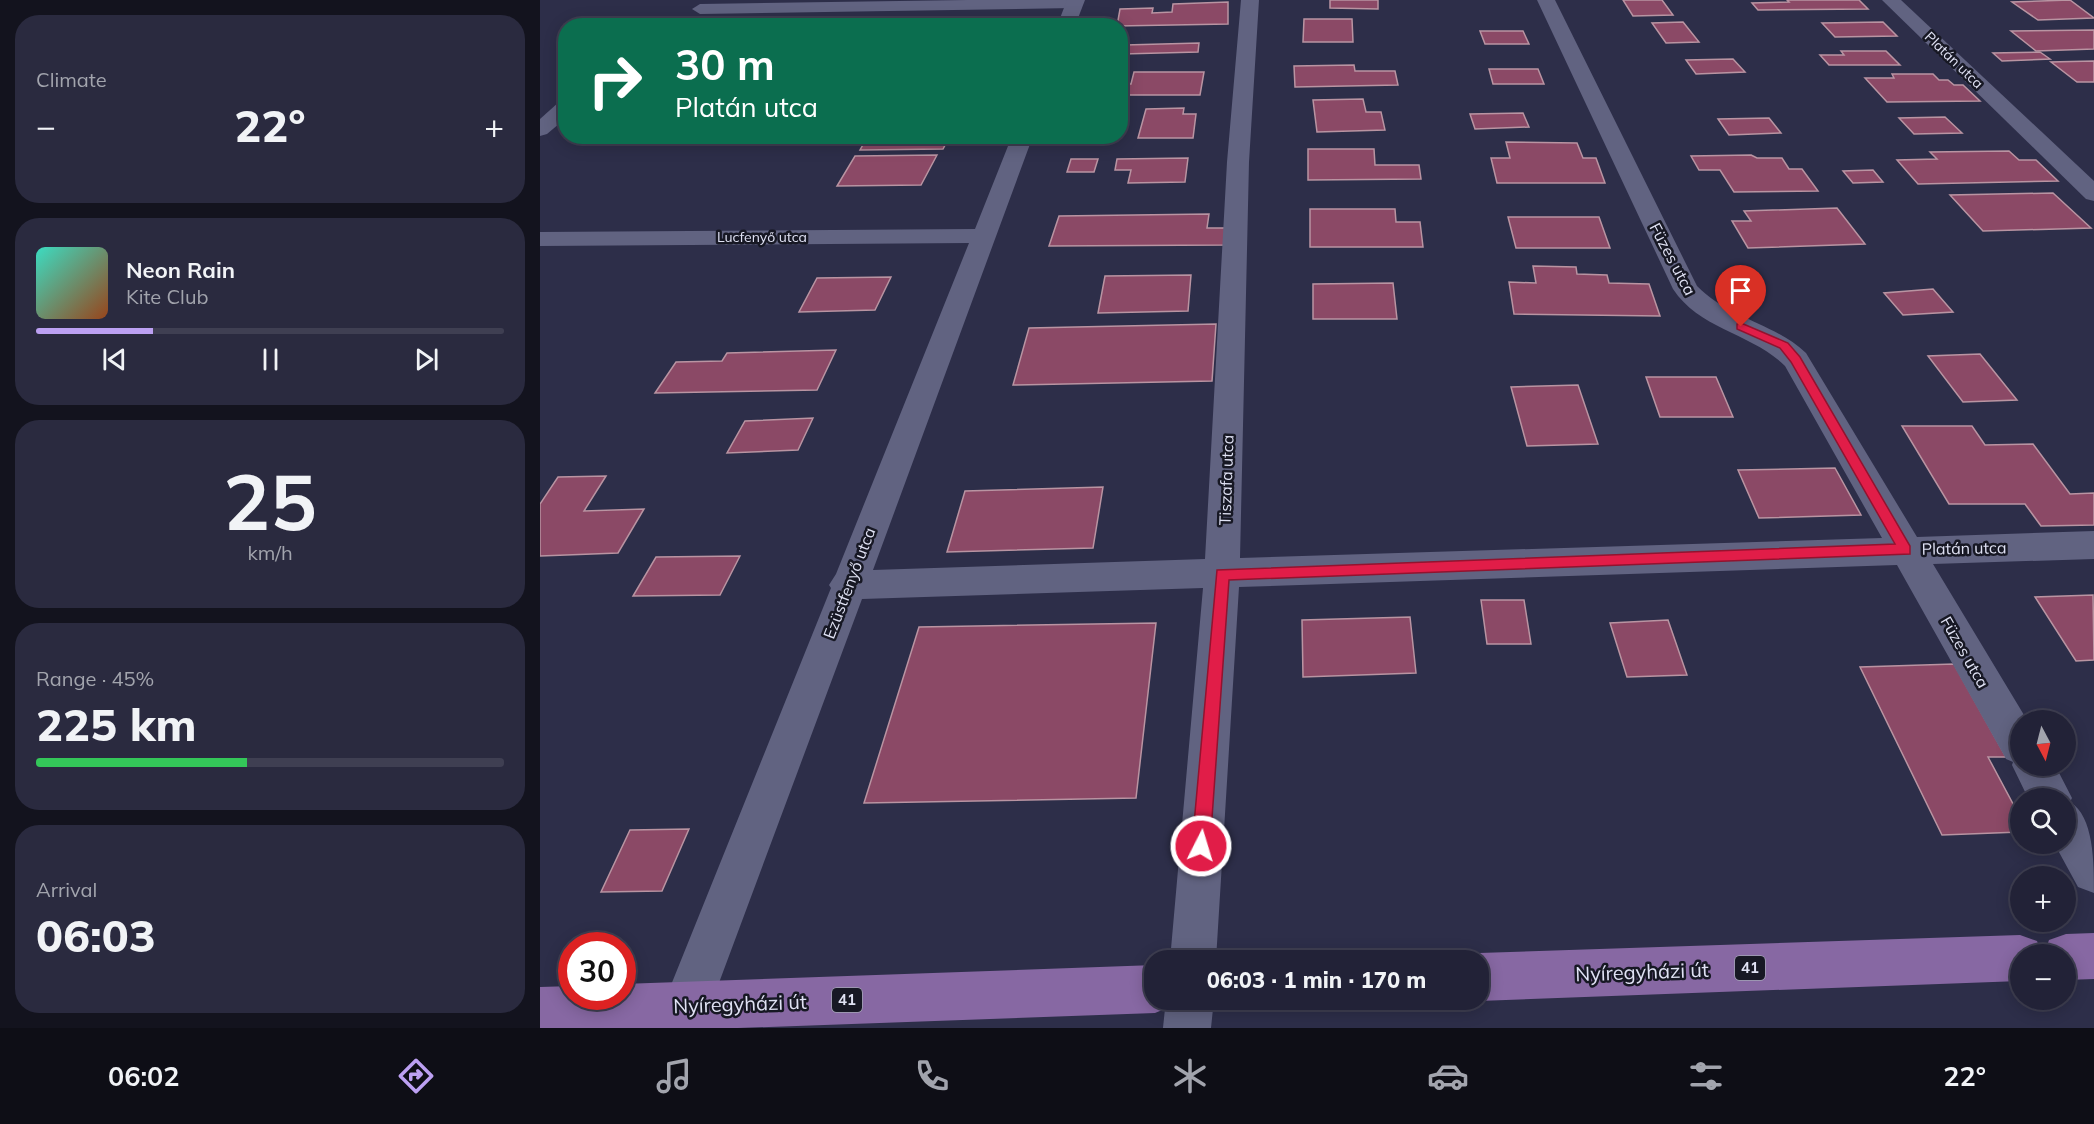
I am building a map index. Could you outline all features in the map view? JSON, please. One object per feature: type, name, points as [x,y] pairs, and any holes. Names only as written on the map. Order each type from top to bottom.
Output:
[{"type":"main road","points":[[2076,957],[2094,956]]},
{"type":"main road","name":"Nyíregyházi út","points":[[1489,977],[2010,958]]},
{"type":"main road","name":"Nyíregyházi út","points":[[540,1011],[681,1017],[1144,990]]},
{"type":"street","name":"Tiszafa utca","points":[[1194,950],[1222,574],[1238,162],[1250,0]]},
{"type":"street","name":"Füzes utca","points":[[1546,0],[1686,289],[1697,304],[1711,314],[1784,346],[1796,360],[2010,729]]},
{"type":"street","name":"Platán utca","points":[[1891,0],[2094,194]]},
{"type":"street","points":[[1069,18],[1075,2]]},
{"type":"street","points":[[540,130],[558,113]]},
{"type":"street","name":"Ezüstfenyő utca","points":[[681,1017],[1020,144]]},
{"type":"street","name":"Lucfenyő utca","points":[[540,238],[984,236]]},
{"type":"street","name":"Platán utca","points":[[848,585],[2094,545]]},
{"type":"street","points":[[2076,840],[2094,871]]},
{"type":"street","points":[[1187,1028],[1189,1010]]},
{"type":"lane","points":[[700,9],[1075,2]]},
{"type":"building","points":[[1330,0],[1378,0],[1378,9],[1330,8]]},
{"type":"building","points":[[1623,0],[1662,0],[1673,15],[1633,16]]},
{"type":"building","points":[[1787,0],[1859,0],[1868,9],[1758,10],[1752,3],[1789,2]]},
{"type":"building","points":[[2070,0],[2094,18],[2038,20],[2012,2]]},
{"type":"building","points":[[1228,2],[1228,24],[1128,26],[1128,18],[1118,18],[1120,9],[1153,8],[1152,13],[1172,12],[1173,4]]},
{"type":"building","points":[[1304,19],[1352,19],[1353,42],[1303,42]]},
{"type":"building","points":[[1683,22],[1699,42],[1666,43],[1652,23]]},
{"type":"building","points":[[1883,22],[1897,36],[1835,37],[1822,23]]},
{"type":"building","points":[[2094,30],[2094,49],[2036,51],[2011,31]]},
{"type":"building","points":[[1480,31],[1523,31],[1529,44],[1485,44]]},
{"type":"building","points":[[1199,43],[1198,52],[1128,54],[1128,45]]},
{"type":"building","points":[[1841,51],[1886,51],[1900,65],[1829,65],[1820,55],[1844,55]]},
{"type":"building","points":[[2040,52],[2050,59],[2002,61],[1993,53]]},
{"type":"building","points":[[1733,59],[1745,72],[1696,74],[1686,60]]},
{"type":"building","points":[[2094,61],[2094,82],[2077,82],[2051,62]]},
{"type":"building","points":[[1354,65],[1355,71],[1395,71],[1398,85],[1295,87],[1294,66]]},
{"type":"building","points":[[1489,69],[1538,69],[1544,84],[1493,84]]},
{"type":"building","points":[[1134,72],[1204,72],[1200,95],[1128,95],[1128,84],[1131,84]]},
{"type":"building","points":[[1892,74],[1933,74],[1939,80],[1948,80],[1954,85],[1963,85],[1980,101],[1887,102],[1865,78],[1894,78]]},
{"type":"building","points":[[1363,99],[1366,112],[1381,112],[1385,130],[1317,132],[1313,100]]},
{"type":"building","points":[[1184,108],[1183,114],[1196,114],[1193,138],[1138,138],[1146,109]]},
{"type":"building","points":[[1523,113],[1529,127],[1475,129],[1470,114]]},
{"type":"building","points":[[1945,117],[1962,133],[1914,134],[1899,118]]},
{"type":"building","points":[[1769,118],[1781,133],[1729,135],[1718,119]]},
{"type":"building","points":[[1506,142],[1577,143],[1583,158],[1596,158],[1605,183],[1497,183],[1491,158],[1510,158]]},
{"type":"building","points":[[863,144],[946,144],[943,149],[860,150]]},
{"type":"building","points":[[1308,149],[1374,149],[1375,165],[1419,165],[1421,179],[1308,180]]},
{"type":"building","points":[[2009,151],[2019,160],[2036,160],[2058,181],[1918,184],[1897,160],[1937,159],[1930,152]]},
{"type":"building","points":[[937,155],[921,185],[837,186],[855,156]]},
{"type":"building","points":[[1751,155],[1757,158],[1782,158],[1789,169],[1802,169],[1818,191],[1734,192],[1720,170],[1699,170],[1691,156]]},
{"type":"building","points":[[1188,158],[1185,182],[1128,183],[1131,170],[1115,170],[1117,159]]},
{"type":"building","points":[[1071,159],[1098,159],[1094,172],[1067,172]]},
{"type":"building","points":[[1873,170],[1883,182],[1853,183],[1843,171]]},
{"type":"building","points":[[2053,193],[2091,228],[1983,231],[1950,195]]},
{"type":"building","points":[[1837,208],[1865,244],[1748,248],[1732,221],[1751,221],[1744,211]]},
{"type":"building","points":[[1310,209],[1395,209],[1396,222],[1420,222],[1423,247],[1310,247]]},
{"type":"building","points":[[1209,214],[1207,228],[1227,228],[1225,245],[1049,246],[1059,216]]},
{"type":"building","points":[[1508,217],[1599,217],[1610,248],[1516,248]]},
{"type":"building","points":[[1533,266],[1576,267],[1577,274],[1607,275],[1609,283],[1649,284],[1660,316],[1514,314],[1509,282],[1536,283]]},
{"type":"building","points":[[1191,275],[1188,311],[1098,313],[1105,276]]},
{"type":"building","points":[[891,277],[875,310],[799,312],[817,278]]},
{"type":"building","points":[[1393,283],[1397,319],[1313,319],[1313,284]]},
{"type":"building","points":[[1933,289],[1953,312],[1903,315],[1884,293]]},
{"type":"building","points":[[1216,324],[1212,381],[1013,385],[1029,328]]},
{"type":"building","points":[[836,350],[817,390],[655,393],[676,362],[722,361],[727,353]]},
{"type":"building","points":[[1980,354],[2017,400],[1963,402],[1928,356]]},
{"type":"building","points":[[1646,377],[1716,377],[1733,417],[1660,417]]},
{"type":"building","points":[[1578,385],[1598,444],[1527,446],[1511,387]]},
{"type":"building","points":[[813,418],[798,450],[727,453],[745,421]]},
{"type":"building","points":[[1902,426],[1972,426],[1985,445],[2033,444],[2070,494],[2094,493],[2094,525],[2041,526],[2025,504],[1949,504]]},
{"type":"building","points":[[1835,468],[1861,515],[1759,518],[1738,470]]},
{"type":"building","points":[[606,476],[584,511],[644,509],[618,553],[540,556],[540,504],[558,477]]},
{"type":"building","points":[[1103,487],[1093,548],[947,552],[965,491]]},
{"type":"building","points":[[740,556],[720,595],[633,596],[656,557]]},
{"type":"building","points":[[2093,595],[2094,660],[2076,661],[2035,597]]},
{"type":"building","points":[[1481,600],[1524,600],[1531,644],[1487,644]]},
{"type":"building","points":[[1410,617],[1416,673],[1303,677],[1302,620]]},
{"type":"building","points":[[1668,620],[1687,675],[1627,677],[1610,623]]},
{"type":"building","points":[[1156,623],[1136,798],[864,803],[919,627]]},
{"type":"building","points":[[1954,664],[2006,757],[1988,757],[2010,798],[2010,832],[1942,835],[1860,667]]},
{"type":"building","points":[[689,829],[662,891],[601,892],[630,830]]},
{"type":"route","points":[[1201,846],[1222,574],[1905,550],[1796,360],[1784,346],[1741,327]]}]
